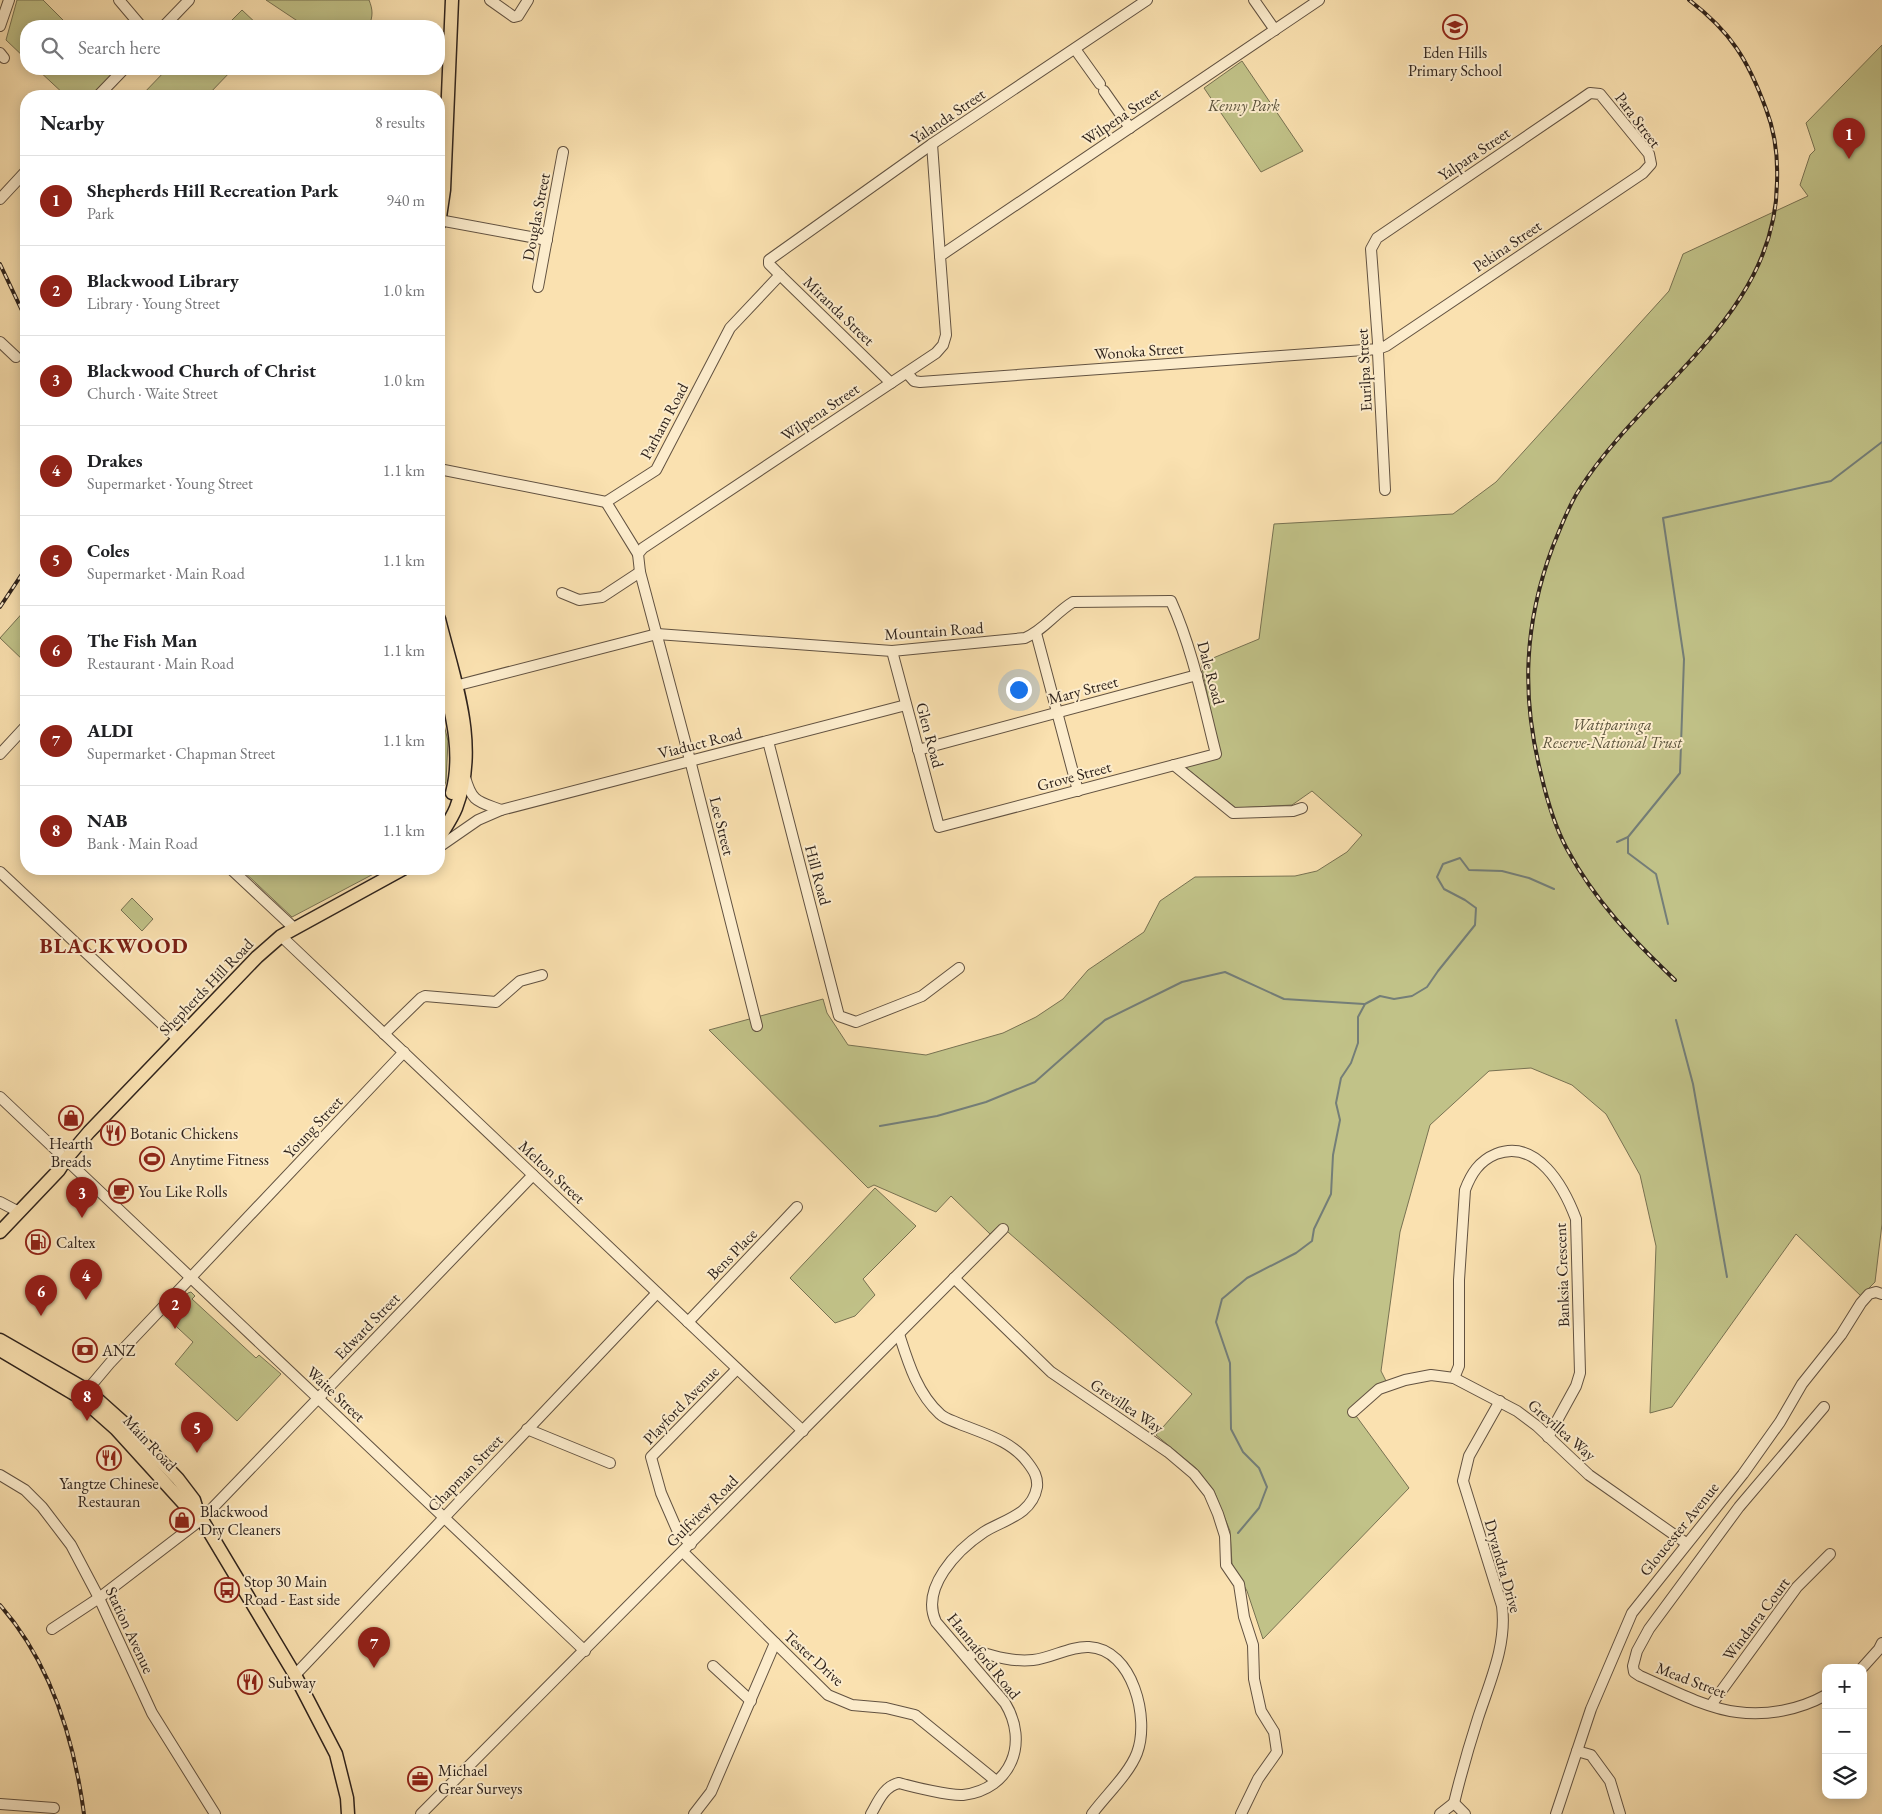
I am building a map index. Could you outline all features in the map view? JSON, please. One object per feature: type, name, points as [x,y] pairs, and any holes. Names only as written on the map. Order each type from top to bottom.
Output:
[{"type":"main road","points":[[445,20],[446,0]]},
{"type":"main road","points":[[445,166],[452,0]]},
{"type":"main road","points":[[441,90],[442,75]]},
{"type":"main road","points":[[445,656],[457,759],[456,778],[445,810]]},
{"type":"main road","points":[[445,675],[466,739],[465,777],[456,809],[445,828]]},
{"type":"main road","name":"Shepherds Hill Road","points":[[0,1222],[16,1210],[59,1170],[66,1159],[257,957],[281,936],[294,928],[391,875]]},
{"type":"main road","name":"Shepherds Hill Road","points":[[0,1232],[16,1210]]},
{"type":"main road","name":"Main Road","points":[[0,1340],[84,1394],[186,1506],[200,1516],[294,1675],[336,1754],[347,1798],[348,1814]]},
{"type":"main road","name":"Main Road","points":[[0,1350],[84,1394]]},
{"type":"street","points":[[0,26],[9,0]]},
{"type":"street","points":[[119,0],[136,20]]},
{"type":"street","points":[[170,20],[190,0]]},
{"type":"street","points":[[490,0],[509,16],[514,17],[518,16],[528,0]]},
{"type":"street","name":"Yalanda Street","points":[[769,260],[932,144],[1147,0]]},
{"type":"street","points":[[1254,0],[1275,30]]},
{"type":"street","name":"Wilpena Street","points":[[940,256],[1318,0]]},
{"type":"street","points":[[1075,49],[1130,128]]},
{"type":"street","points":[[104,90],[118,75]]},
{"type":"street","name":"Yalpara Street","points":[[1371,249],[1377,238],[1576,102],[1590,94],[1600,94]]},
{"type":"street","name":"Para Street","points":[[1600,94],[1649,154],[1651,164]]},
{"type":"street","name":"Wilpena Street","points":[[638,554],[644,548],[936,354],[943,345],[946,334],[932,144]]},
{"type":"street","name":"Douglas Street","points":[[538,287],[563,152]]},
{"type":"street","name":"Pekina Street","points":[[1378,348],[1386,346],[1635,179],[1651,164]]},
{"type":"street","points":[[0,199],[20,177]]},
{"type":"street","points":[[445,219],[547,240]]},
{"type":"street","name":"Eurilpa Street","points":[[1371,249],[1385,490]]},
{"type":"street","name":"Miranda Street","points":[[769,260],[769,264],[891,383]]},
{"type":"street","name":"Parham Road","points":[[606,502],[656,470],[730,328],[780,275]]},
{"type":"street","points":[[0,342],[16,357]]},
{"type":"street","name":"Wonoka Street","points":[[907,373],[914,381],[920,382],[1378,348]]},
{"type":"street","points":[[445,470],[606,502],[638,554],[640,572],[657,634],[450,687]]},
{"type":"street","points":[[562,593],[579,600],[602,598],[640,572]]},
{"type":"street","name":"Mountain Road","points":[[657,634],[892,651],[1025,638],[1036,633],[1062,609],[1073,602],[1171,601]]},
{"type":"street","name":"Dale Road","points":[[1171,601],[1182,626],[1197,675],[1216,754]]},
{"type":"street","points":[[1036,633],[1078,790]]},
{"type":"street","name":"Lee Street","points":[[657,634],[757,1026]]},
{"type":"street","name":"Glen Road","points":[[892,651],[939,827]]},
{"type":"street","name":"Mary Street","points":[[918,750],[1197,675]]},
{"type":"street","name":"Viaduct Road","points":[[445,843],[478,820],[501,810],[906,705]]},
{"type":"street","points":[[0,754],[20,732]]},
{"type":"street","name":"Hill Road","points":[[768,741],[839,1016],[856,1022],[890,1010],[922,996],[959,968]]},
{"type":"street","name":"Grove Street","points":[[939,827],[1216,754]]},
{"type":"street","points":[[1174,765],[1233,813],[1293,812],[1302,808]]},
{"type":"street","points":[[465,777],[469,791],[474,798],[501,810]]},
{"type":"street","points":[[0,872],[178,1039]]},
{"type":"street","points":[[237,875],[294,928]]},
{"type":"street","name":"Melton Street","points":[[281,936],[803,1431]]},
{"type":"street","points":[[384,1034],[420,998],[425,996],[496,1002],[520,981],[542,975]]},
{"type":"street","name":"Young Street","points":[[84,1394],[110,1363],[404,1052]]},
{"type":"street","name":"Waite Street","points":[[0,1097],[585,1651]]},
{"type":"street","name":"Banksia Crescent","points":[[1454,1378],[1459,1366],[1459,1280],[1466,1190],[1470,1176],[1490,1156],[1506,1150],[1527,1154],[1542,1164],[1558,1181],[1568,1198],[1576,1219],[1580,1374],[1576,1386],[1548,1437]]},
{"type":"street","name":"Edward Street","points":[[52,1628],[99,1598],[200,1516],[318,1398],[533,1175]]},
{"type":"street","points":[[0,1202],[16,1210]]},
{"type":"street","name":"Bens Place","points":[[688,1322],[797,1207]]},
{"type":"street","name":"Gulfview Road","points":[[421,1814],[1003,1229]]},
{"type":"street","name":"Grevillea Way","points":[[954,1278],[1051,1372],[1168,1452],[1194,1474],[1208,1493],[1226,1536],[1226,1565],[1239,1584],[1244,1617],[1253,1645],[1254,1679],[1261,1711],[1274,1732],[1277,1752],[1258,1780],[1242,1814]]},
{"type":"street","name":"Chapman Street","points":[[294,1675],[657,1293]]},
{"type":"street","name":"Gloucester Avenue","points":[[1556,1814],[1591,1708],[1632,1613],[1743,1474],[1780,1422],[1802,1384],[1841,1334],[1861,1303],[1869,1294],[1879,1293]]},
{"type":"street","name":"Hannaford Road","points":[[871,1814],[892,1784],[961,1795],[986,1789],[1005,1772],[1011,1762],[1016,1740],[1016,1728],[1012,1714],[1005,1703],[936,1622],[932,1614],[932,1597],[940,1576],[955,1557],[984,1532],[1014,1518],[1028,1506],[1037,1488],[1036,1473],[1023,1456],[1006,1442],[941,1416],[926,1398],[915,1379],[899,1334]]},
{"type":"street","name":"Playford Avenue","points":[[691,1544],[678,1532],[661,1493],[651,1457],[738,1369]]},
{"type":"street","name":"Grevillea Way","points":[[1353,1412],[1379,1389],[1404,1380],[1431,1376],[1454,1378],[1517,1411],[1589,1475],[1686,1543]]},
{"type":"street","name":"Dryandra Drive","points":[[1454,1803],[1466,1757],[1502,1645],[1504,1622],[1502,1606],[1463,1482],[1469,1456],[1500,1401]]},
{"type":"street","name":"Gloucester Avenue","points":[[1634,1672],[1633,1666],[1637,1651],[1650,1629],[1739,1507],[1824,1407]]},
{"type":"street","points":[[528,1430],[610,1463]]},
{"type":"street","name":"Station Avenue","points":[[0,1476],[25,1490],[42,1507],[71,1545],[99,1598],[152,1713],[215,1814]]},
{"type":"street","name":"Tester Drive","points":[[683,1552],[828,1695],[852,1705],[886,1708],[915,1715],[996,1781]]},
{"type":"street","name":"Windarra Court","points":[[1711,1705],[1797,1587],[1830,1554]]},
{"type":"street","points":[[694,1814],[711,1792],[775,1643]]},
{"type":"street","points":[[1866,1664],[1882,1643]]},
{"type":"street","points":[[967,1658],[977,1652],[1008,1660],[1034,1660],[1079,1648],[1090,1647],[1102,1650],[1114,1657],[1122,1666],[1130,1677],[1140,1705],[1142,1720],[1138,1752],[1130,1766],[1092,1814]]},
{"type":"street","points":[[713,1666],[751,1701]]},
{"type":"street","name":"Mead Street","points":[[1634,1672],[1711,1705],[1736,1712],[1773,1712],[1794,1708],[1822,1696]]},
{"type":"street","points":[[1577,1751],[1591,1756],[1610,1781],[1620,1814]]},
{"type":"street","points":[[1440,1814],[1454,1803],[1465,1814]]},
{"type":"street","points":[[0,1804],[54,1808]]},
{"type":"green space","points":[[17,0],[43,0],[63,20],[20,20],[20,53],[6,40]]},
{"type":"green space","points":[[266,0],[369,0],[372,10],[371,20],[296,20]]},
{"type":"green space","points":[[242,10],[253,20],[232,20]]},
{"type":"green space","name":"Watiparinga Reserve-National Trust","points":[[1882,45],[1882,1224],[1875,1282],[1861,1296],[1796,1234],[1672,1407],[1650,1413],[1656,1246],[1640,1175],[1606,1114],[1572,1085],[1531,1068],[1489,1071],[1430,1125],[1400,1232],[1381,1371],[1386,1381],[1351,1409],[1409,1488],[1263,1639],[1247,1591],[1232,1564],[1230,1531],[1214,1491],[1196,1468],[1156,1435],[1192,1394],[1000,1225],[990,1234],[951,1196],[936,1212],[874,1185],[868,1188],[709,1030],[823,999],[827,1013],[848,1045],[926,1055],[1003,1033],[1036,1017],[1063,999],[1088,970],[1144,932],[1160,901],[1195,877],[1295,876],[1317,871],[1347,852],[1362,835],[1312,791],[1292,805],[1236,808],[1185,767],[1220,758],[1201,663],[1259,639],[1274,524],[1453,514],[1496,482],[1669,291],[1683,254],[1808,196],[1800,185],[1810,155],[1815,150],[1806,123]]},
{"type":"green space","name":"Kenny Park","points":[[1242,61],[1303,151],[1261,172],[1204,88]]},
{"type":"green space","points":[[43,75],[114,75],[100,90],[60,90]]},
{"type":"green space","points":[[161,75],[227,75],[213,90],[147,90]]},
{"type":"green space","points":[[20,616],[20,657],[0,638]]},
{"type":"green space","points":[[445,729],[448,741],[445,784]]},
{"type":"green space","points":[[247,875],[372,875],[292,917]]},
{"type":"green space","points":[[132,898],[153,919],[142,931],[121,910]]},
{"type":"green space","points":[[875,1188],[916,1226],[863,1279],[875,1295],[855,1316],[835,1323],[790,1278]]},
{"type":"green space","points":[[191,1292],[195,1296],[192,1299],[256,1358],[259,1355],[281,1374],[237,1421],[175,1364],[193,1342],[165,1316]]},
{"type":"waterway","points":[[1668,924],[1656,874],[1628,853],[1628,837],[1680,773],[1684,659],[1663,518],[1831,481],[1882,442]]},
{"type":"waterway","points":[[1617,842],[1628,837]]},
{"type":"waterway","points":[[1238,1533],[1259,1508],[1267,1487],[1259,1468],[1243,1452],[1231,1429],[1230,1363],[1216,1322],[1222,1299],[1247,1278],[1296,1253],[1312,1241],[1314,1229],[1331,1194],[1333,1155],[1340,1120],[1336,1103],[1341,1078],[1351,1063],[1358,1043],[1358,1017],[1365,1004],[1380,996],[1394,999],[1412,996],[1427,987],[1475,925],[1476,908],[1444,889],[1437,877],[1443,864],[1460,858],[1469,870],[1502,871],[1529,878],[1554,889]]},
{"type":"waterway","points":[[880,1126],[937,1116],[986,1102],[1035,1082],[1105,1020],[1182,982],[1225,972],[1284,999],[1364,1004]]},
{"type":"waterway","points":[[1676,1020],[1693,1084],[1727,1277]]},
{"type":"railway","points":[[1675,980],[1615,919],[1590,886],[1562,840],[1543,784],[1530,716],[1528,687],[1531,631],[1536,603],[1553,546],[1575,497],[1606,452],[1702,347],[1731,311],[1755,272],[1771,229],[1777,182],[1777,163],[1774,136],[1766,109],[1745,61],[1737,48],[1716,24],[1689,0]]},
{"type":"railway","points":[[0,264],[20,306]]},
{"type":"railway","points":[[0,607],[20,577]]},
{"type":"railway","points":[[0,1605],[18,1628],[33,1652],[57,1703],[74,1758],[84,1814]]},
{"type":"place","name":"Eden Hills Primary School","points":[[1455,27]]},
{"type":"place","name":"Shepherds Hill Recreation Park","points":[[1849,159]]},
{"type":"place","name":"Hearth Breads","points":[[71,1118]]},
{"type":"place","name":"Botanic Chickens","points":[[113,1133]]},
{"type":"place","name":"Anytime Fitness","points":[[152,1159]]},
{"type":"place","name":"You Like Rolls","points":[[121,1191]]},
{"type":"place","name":"Blackwood Church of Christ","points":[[82,1218]]},
{"type":"place","name":"Caltex","points":[[38,1242]]},
{"type":"place","name":"Drakes","points":[[86,1300]]},
{"type":"place","name":"The Fish Man","points":[[41,1316]]},
{"type":"place","name":"Blackwood Library","points":[[175,1329]]},
{"type":"place","name":"ANZ","points":[[85,1350]]},
{"type":"place","name":"NAB","points":[[87,1421]]},
{"type":"place","name":"Coles","points":[[197,1453]]},
{"type":"place","name":"Yangtze Chinese Restauran","points":[[109,1458]]},
{"type":"place","name":"Blackwood Dry Cleaners","points":[[182,1520]]},
{"type":"place","name":"Stop 30 Main Road - East side","points":[[227,1590]]},
{"type":"place","name":"ALDI","points":[[374,1668]]},
{"type":"place","name":"Subway","points":[[250,1682]]},
{"type":"place","name":"Michael Grear Surveys","points":[[420,1779]]},
{"type":"district","name":"BLACKWOOD","points":[[114,945]]}]
